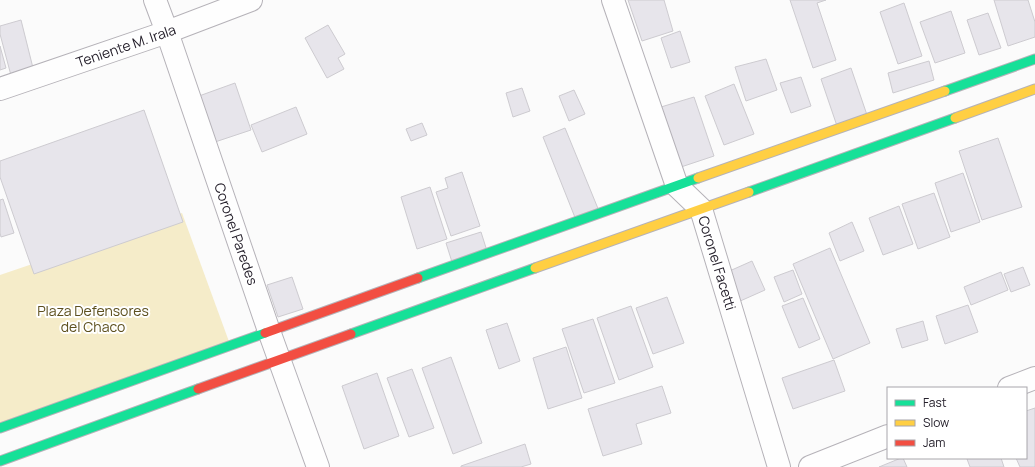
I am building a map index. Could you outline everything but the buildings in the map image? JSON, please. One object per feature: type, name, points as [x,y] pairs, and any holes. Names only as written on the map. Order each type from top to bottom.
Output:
[{"type":"street","name":"Coronel Paredes","points":[[155,0],[279,360],[318,467]]},
{"type":"street","name":"Teniente M. Irala","points":[[0,89],[167,32],[251,0]]},
{"type":"street","name":"Coronel Facetti","points":[[613,0],[677,186],[701,209],[779,467]]},
{"type":"street","points":[[0,428],[1035,59]]},
{"type":"street","points":[[0,461],[1035,89]]},
{"type":"street","points":[[1012,387],[1035,378]]},
{"type":"street","points":[[810,467],[887,436]]},
{"type":"green space","name":"Plaza Defensores del Chaco","points":[[182,213],[231,347],[0,427],[0,275]]},
{"type":"traffic: fast","points":[[945,91],[1035,59]]},
{"type":"traffic: fast","points":[[749,192],[955,118]]},
{"type":"traffic: fast","points":[[418,278],[698,178]]},
{"type":"traffic: fast","points":[[351,334],[535,268]]},
{"type":"traffic: fast","points":[[0,428],[265,333]]},
{"type":"traffic: fast","points":[[0,461],[198,389]]},
{"type":"traffic: slow","points":[[955,118],[1035,89]]},
{"type":"traffic: slow","points":[[698,178],[945,91]]},
{"type":"traffic: slow","points":[[535,268],[749,192]]},
{"type":"traffic: jam","points":[[265,333],[418,278]]},
{"type":"traffic: jam","points":[[198,389],[351,334]]}]
